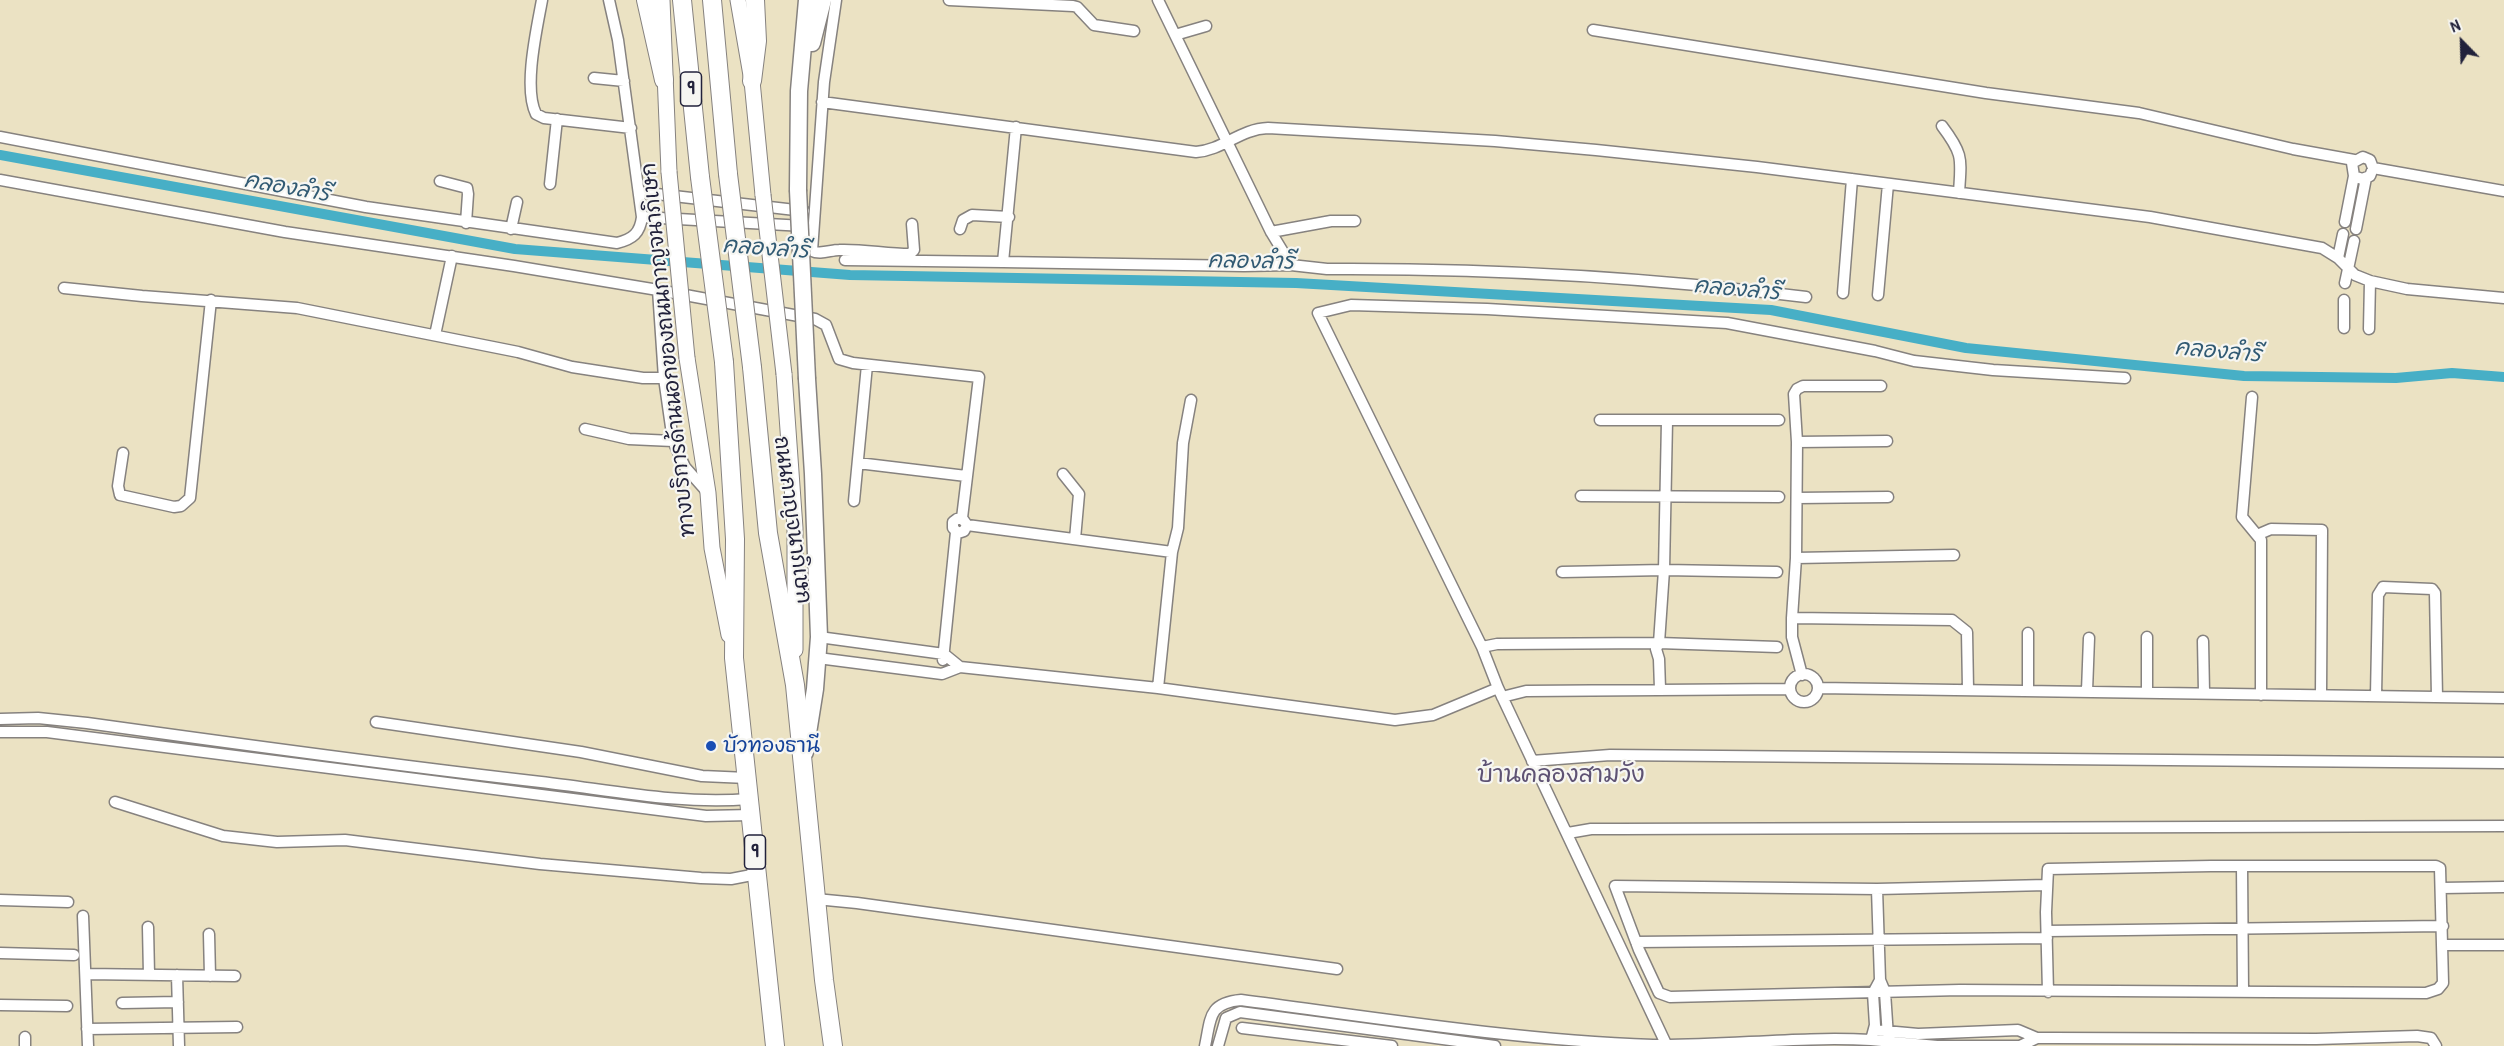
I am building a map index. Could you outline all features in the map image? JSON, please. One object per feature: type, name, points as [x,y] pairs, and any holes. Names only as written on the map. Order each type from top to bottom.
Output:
[{"type":"highway","points":[[646,0],[664,80]]},
{"type":"highway","name":"9","points":[[682,0],[700,177],[724,362],[735,539],[734,658],[775,1046]]},
{"type":"highway","name":"ถนนกาญจนาภิเษก","points":[[712,0],[728,174],[752,368],[768,533],[795,685],[833,1046]]},
{"type":"highway","points":[[752,81],[757,41],[755,0]]},
{"type":"main road","name":"ทางบริการด้านนอกของถนนกาญจนาภิเษก","points":[[662,0],[669,172],[687,358],[708,493],[712,548],[734,658]]},
{"type":"main road","points":[[738,0],[752,81],[784,374],[795,528],[795,685]]},
{"type":"main road","points":[[803,763],[819,637],[798,190],[799,91],[807,0]]},
{"type":"main road","points":[[799,91],[823,0]]},
{"type":"street","points":[[542,0],[533,53],[532,103],[539,116],[631,128]]},
{"type":"street","points":[[0,137],[366,207],[617,243],[633,237],[639,231],[642,218],[624,81],[609,0]]},
{"type":"street","points":[[836,0],[822,102],[818,189],[812,226],[812,249],[814,252],[856,249],[913,253],[912,224]]},
{"type":"street","points":[[949,0],[1073,6],[1077,7],[1094,25],[1134,31]]},
{"type":"street","points":[[1158,0],[1182,33],[1271,232],[1291,265]]},
{"type":"street","points":[[1182,33],[1206,26]]},
{"type":"street","points":[[1593,30],[1986,93],[2139,113],[2293,149],[2355,160],[2367,158],[2373,168],[2504,191]]},
{"type":"street","points":[[594,78],[624,81]]},
{"type":"street","points":[[822,102],[1196,153],[1209,151],[1245,132],[1261,128],[1495,141],[1736,165],[2150,217],[2225,229],[2322,248],[2338,258],[2349,271],[2370,281],[2407,289],[2504,298]]},
{"type":"street","points":[[550,184],[557,119]]},
{"type":"street","points":[[1942,126],[1959,151],[1961,159],[1959,194]]},
{"type":"street","points":[[1003,262],[1016,127]]},
{"type":"street","points":[[2355,160],[2351,168],[2354,176],[2346,220],[2357,226],[2366,178],[2373,168]]},
{"type":"street","points":[[2354,176],[2366,178]]},
{"type":"street","points":[[1843,293],[1852,179]]},
{"type":"street","points":[[0,180],[285,232],[452,256],[815,319],[826,326],[839,359],[867,366],[979,377],[966,476],[964,531],[956,532],[942,674]]},
{"type":"street","points":[[441,181],[467,188],[466,223]]},
{"type":"street","points":[[1878,294],[1888,184]]},
{"type":"street","points":[[639,192],[814,212]]},
{"type":"street","points":[[512,229],[517,202]]},
{"type":"street","points":[[960,229],[963,220],[972,214],[1009,217]]},
{"type":"street","points":[[642,218],[812,226]]},
{"type":"street","points":[[1271,232],[1331,221],[1355,221]]},
{"type":"street","points":[[2338,258],[2343,234]]},
{"type":"street","points":[[2345,283],[2355,241]]},
{"type":"street","points":[[435,335],[446,295],[452,256]]},
{"type":"street","points":[[845,260],[1291,265],[1327,269],[1547,273],[1719,286],[1806,297]]},
{"type":"street","points":[[2369,329],[2370,281]]},
{"type":"street","points":[[64,288],[307,309],[518,352],[572,367],[643,378],[664,378]]},
{"type":"street","points":[[654,290],[673,441],[685,467],[708,493]]},
{"type":"street","points":[[123,453],[118,486],[120,495],[174,507],[181,506],[190,498],[211,300]]},
{"type":"street","points":[[2344,300],[2344,328]]},
{"type":"street","points":[[1667,1046],[1500,693],[1482,647],[1318,313],[1351,305],[1498,309],[1727,323],[1875,351],[1914,361],[1992,370],[2125,378]]},
{"type":"street","points":[[854,501],[867,366]]},
{"type":"street","points":[[1802,675],[1792,637],[1797,498],[1794,394],[1803,386],[1881,386]]},
{"type":"street","points":[[2252,397],[2242,517],[2262,540],[2261,695]]},
{"type":"street","points":[[1158,688],[1172,552],[1178,528],[1183,443],[1191,400]]},
{"type":"street","points":[[1600,420],[1779,420]]},
{"type":"street","points":[[1659,689],[1659,659],[1656,649],[1659,643],[1664,570],[1667,421]]},
{"type":"street","points":[[585,429],[629,439],[673,441]]},
{"type":"street","points":[[1797,442],[1887,441]]},
{"type":"street","points":[[858,463],[966,476]]},
{"type":"street","points":[[1063,474],[1077,489],[1080,500],[1075,539]]},
{"type":"street","points":[[1581,496],[1779,497]]},
{"type":"street","points":[[1797,498],[1888,497]]},
{"type":"street","points":[[965,521],[1172,552]]},
{"type":"street","points":[[2257,534],[2271,529],[2322,530],[2320,694]]},
{"type":"street","points":[[1796,558],[1954,555]]},
{"type":"street","points":[[1562,572],[1664,570],[1777,572]]},
{"type":"street","points":[[2376,695],[2378,596],[2383,587],[2390,587],[2432,589],[2435,593],[2437,696]]},
{"type":"street","points":[[1792,618],[1952,620],[1966,632],[1968,689]]},
{"type":"street","points":[[2028,633],[2028,690]]},
{"type":"street","points":[[819,637],[944,654],[960,667]]},
{"type":"street","points":[[2147,637],[2147,692]]},
{"type":"street","points":[[2086,691],[2089,638]]},
{"type":"street","points":[[2203,641],[2204,692]]},
{"type":"street","points":[[1482,647],[1497,644],[1659,643],[1777,647]]},
{"type":"street","points":[[890,667],[891,647]]},
{"type":"street","points":[[818,658],[942,674],[960,667],[1158,688],[1395,720],[1433,715],[1500,693],[1659,689],[1790,689]]},
{"type":"street","points":[[1790,689],[1794,680],[1802,675],[1813,678],[1818,688]]},
{"type":"street","points":[[1818,688],[2504,698]]},
{"type":"street","points":[[1790,689],[1796,699],[1801,702],[1813,699],[1818,688]]},
{"type":"street","points":[[0,719],[38,718],[87,723],[442,771],[750,807]]},
{"type":"street","points":[[376,722],[581,752],[702,776],[747,778]]},
{"type":"street","points":[[0,732],[47,732],[706,816],[750,807]]},
{"type":"street","points":[[1532,761],[1622,755],[2504,763]]},
{"type":"street","points":[[115,802],[223,836],[277,842],[345,840],[540,864],[701,878],[731,879],[758,874]]},
{"type":"street","points":[[1568,833],[1611,829],[2504,826]]},
{"type":"street","points":[[2242,866],[2243,991]]},
{"type":"street","points":[[2047,885],[1877,889],[1615,886],[1636,942],[1661,996],[1728,997],[1960,990],[2049,992],[2426,993],[2438,989],[2444,983],[2440,868],[2436,866],[2242,866],[2048,869],[2046,873],[2047,885],[2049,992]]},
{"type":"street","points":[[2442,888],[2504,887]]},
{"type":"street","points":[[1877,889],[1880,1038]]},
{"type":"street","points":[[0,900],[68,902]]},
{"type":"street","points":[[816,900],[857,903],[1338,969]]},
{"type":"street","points":[[83,916],[88,1046]]},
{"type":"street","points":[[1636,942],[1879,940],[2242,928],[2443,926]]},
{"type":"street","points":[[148,927],[149,975]]},
{"type":"street","points":[[209,934],[210,976]]},
{"type":"street","points":[[2443,945],[2504,945]]},
{"type":"street","points":[[0,953],[74,955]]},
{"type":"street","points":[[86,974],[235,976]]},
{"type":"street","points":[[177,975],[179,1046]]},
{"type":"street","points":[[1205,1046],[1215,1008],[1224,1001],[1241,1000],[1359,1015],[1515,1041],[1667,1046],[1880,1038],[2020,1046],[2037,1038]]},
{"type":"street","points":[[122,1003],[178,1002]]},
{"type":"street","points":[[0,1005],[68,1006]]},
{"type":"street","points":[[1218,1046],[1226,1018],[1240,1012],[1495,1046]]},
{"type":"street","points":[[1357,1028],[1359,1015]]},
{"type":"street","points":[[87,1029],[237,1027]]},
{"type":"street","points":[[1242,1028],[1357,1044],[1392,1046]]},
{"type":"street","points":[[1919,1039],[2018,1030],[2037,1038],[2256,1042],[2417,1036],[2431,1038],[2436,1046]]},
{"type":"street","points":[[2018,1030],[2020,1046]]},
{"type":"waterway","name":"คลองลำรี","points":[[0,155],[515,249],[850,275],[1296,283],[1771,310],[1966,348],[2244,376],[2396,378],[2452,373],[2504,377]]},
{"type":"place","name":"บัวทองธานี","points":[[711,746]]},
{"type":"district","name":"บ้านคลองสามวัง","points":[[1561,776]]}]
